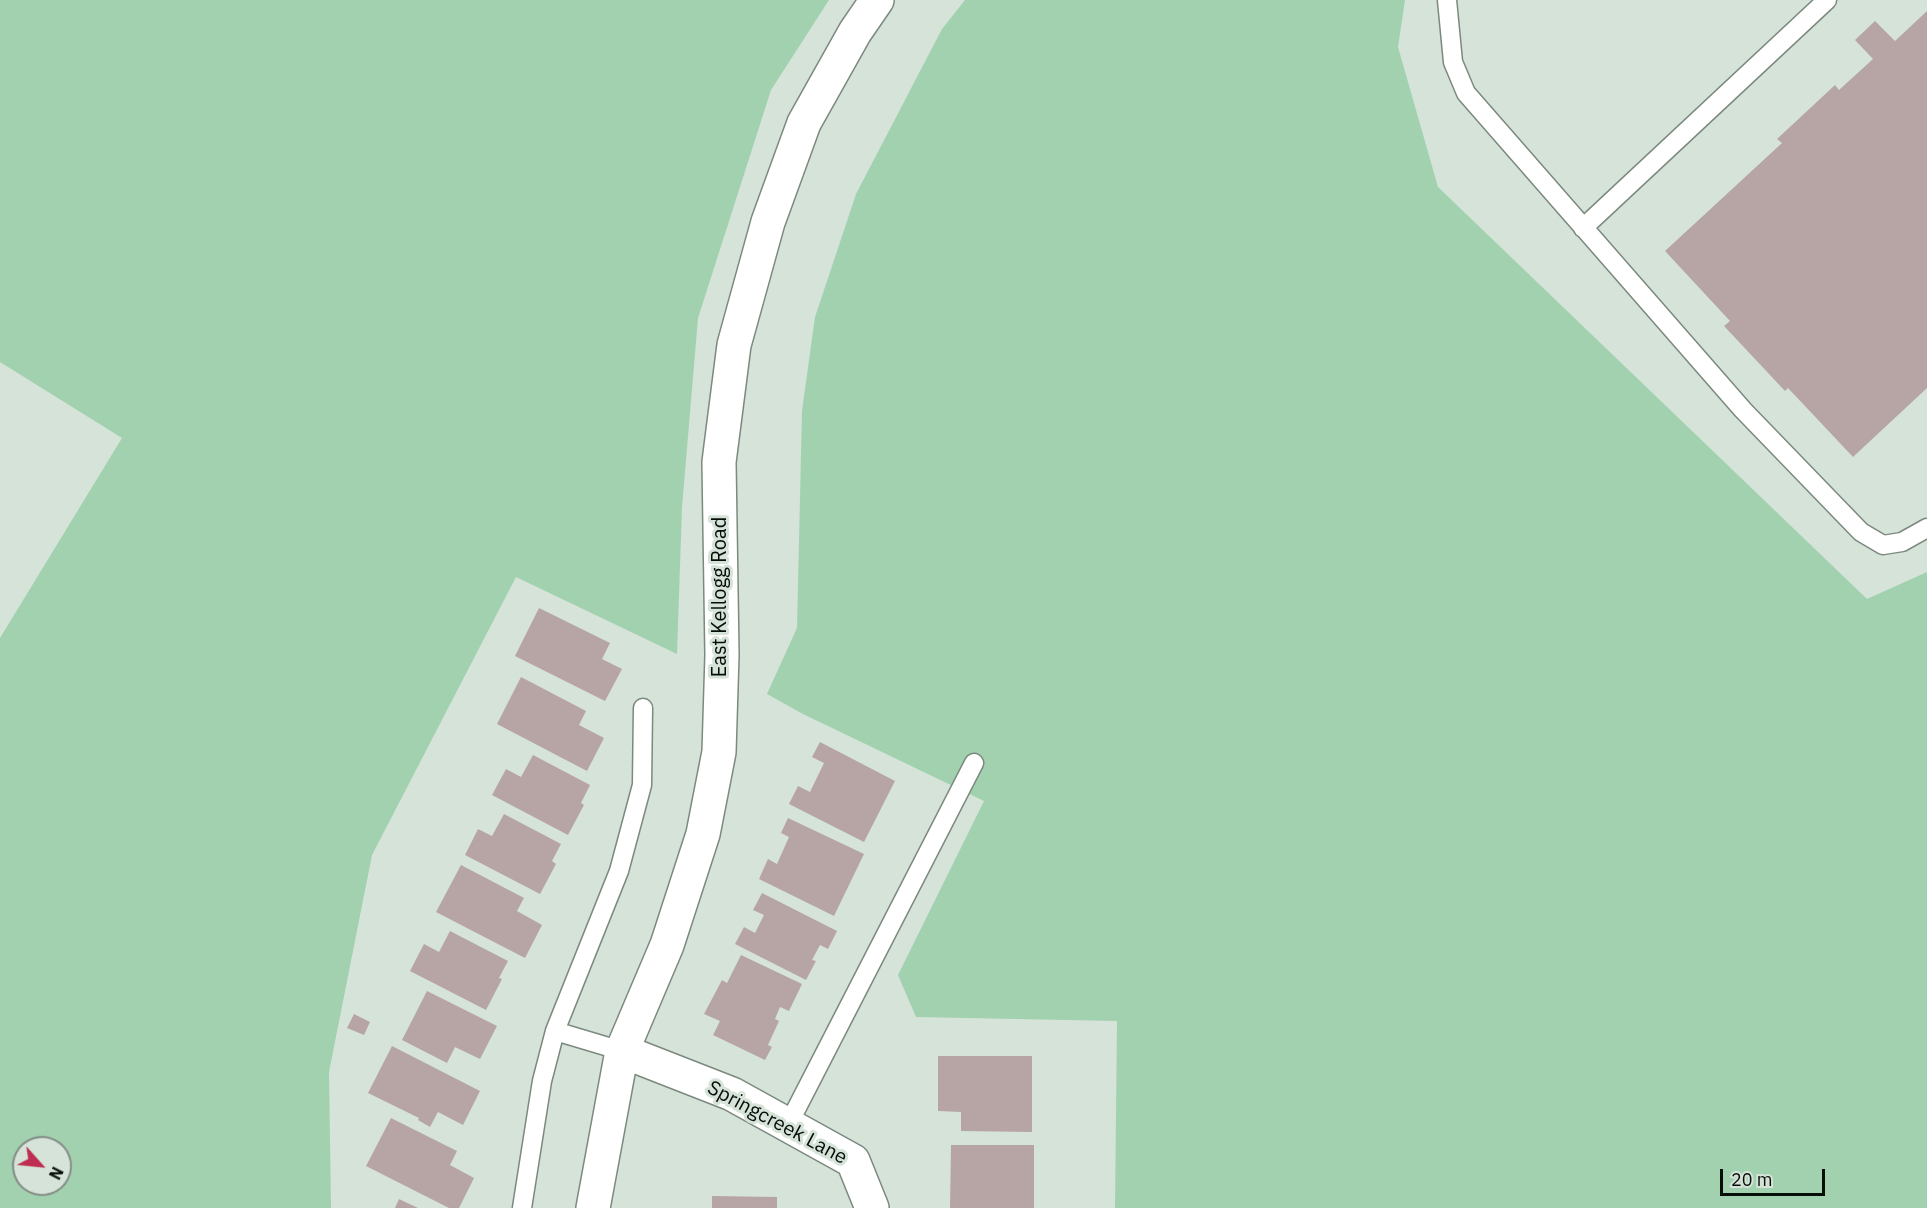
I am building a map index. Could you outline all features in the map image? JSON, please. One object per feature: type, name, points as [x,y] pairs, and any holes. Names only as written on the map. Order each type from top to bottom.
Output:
[{"type":"street","name":"East Kellogg Road","points":[[593,1208],[622,1051],[667,945],[703,834],[719,752],[722,655],[719,462],[734,345],[768,222],[804,123],[855,32],[877,0]]},
{"type":"street","name":"Springcreek Lane","points":[[622,1051],[732,1094],[853,1161],[872,1208]]},
{"type":"lane","points":[[1447,0],[1453,62],[1466,93],[1743,410],[1861,532],[1883,545],[1902,542],[1927,528]]},
{"type":"lane","points":[[1583,228],[1827,0]]},
{"type":"lane","points":[[522,1208],[542,1081],[555,1031],[619,871],[642,785],[643,708]]},
{"type":"lane","points":[[788,1125],[974,763]]},
{"type":"lane","points":[[555,1031],[622,1051]]},
{"type":"green space","points":[[0,0],[829,0],[771,90],[698,318],[682,507],[677,654],[516,577],[372,855],[329,1072],[331,1208],[0,1208],[0,638],[122,438],[0,362]]},
{"type":"green space","points":[[965,0],[1405,0],[1398,47],[1438,187],[1867,599],[1927,572],[1927,1208],[1115,1208],[1117,1021],[916,1017],[898,975],[984,801],[803,714],[767,694],[797,628],[802,411],[815,317],[856,194],[942,29]]},
{"type":"building","points":[[1927,11],[1927,388],[1853,457],[1788,388],[1785,391],[1724,326],[1730,321],[1665,251],[1782,143],[1777,139],[1835,85],[1839,90],[1873,59],[1855,40],[1875,21],[1895,41]]},
{"type":"building","points":[[539,608],[610,643],[602,659],[622,669],[605,701],[515,656]]},
{"type":"building","points":[[521,677],[586,711],[579,725],[604,738],[587,771],[497,724]]},
{"type":"building","points":[[820,742],[895,781],[864,842],[789,804],[798,786],[810,792],[824,763],[812,757]]},
{"type":"building","points":[[533,755],[590,785],[581,803],[584,805],[568,835],[492,795],[506,769],[521,777]]},
{"type":"building","points":[[504,814],[561,844],[552,861],[556,864],[540,894],[465,855],[478,829],[492,836]]},
{"type":"building","points":[[788,818],[864,854],[834,916],[759,879],[768,859],[777,864],[789,837],[781,833]]},
{"type":"building","points":[[461,865],[524,898],[517,911],[542,925],[525,958],[436,912]]},
{"type":"building","points":[[762,893],[837,931],[828,949],[820,945],[812,960],[816,961],[806,980],[735,944],[744,927],[755,933],[764,915],[753,910]]},
{"type":"building","points":[[450,931],[508,961],[499,978],[502,979],[486,1010],[410,971],[424,944],[439,952]]},
{"type":"building","points":[[741,955],[802,984],[789,1011],[780,1007],[775,1019],[779,1021],[768,1045],[772,1047],[765,1060],[713,1035],[720,1021],[704,1014],[722,980],[727,983]]},
{"type":"building","points":[[427,991],[497,1026],[480,1059],[455,1047],[447,1063],[402,1040]]},
{"type":"building","points":[[354,1014],[370,1022],[364,1035],[347,1028]]},
{"type":"building","points":[[392,1046],[480,1091],[463,1125],[438,1112],[430,1127],[418,1120],[419,1118],[368,1093]]},
{"type":"building","points":[[938,1056],[1032,1056],[1032,1132],[961,1131],[961,1112],[938,1111]]},
{"type":"building","points":[[391,1118],[457,1151],[450,1165],[474,1178],[459,1208],[449,1208],[366,1166]]},
{"type":"building","points":[[951,1145],[1034,1145],[1034,1208],[950,1208]]},
{"type":"building","points":[[712,1196],[777,1197],[777,1208],[712,1208]]},
{"type":"building","points":[[399,1199],[418,1208],[395,1208]]}]
